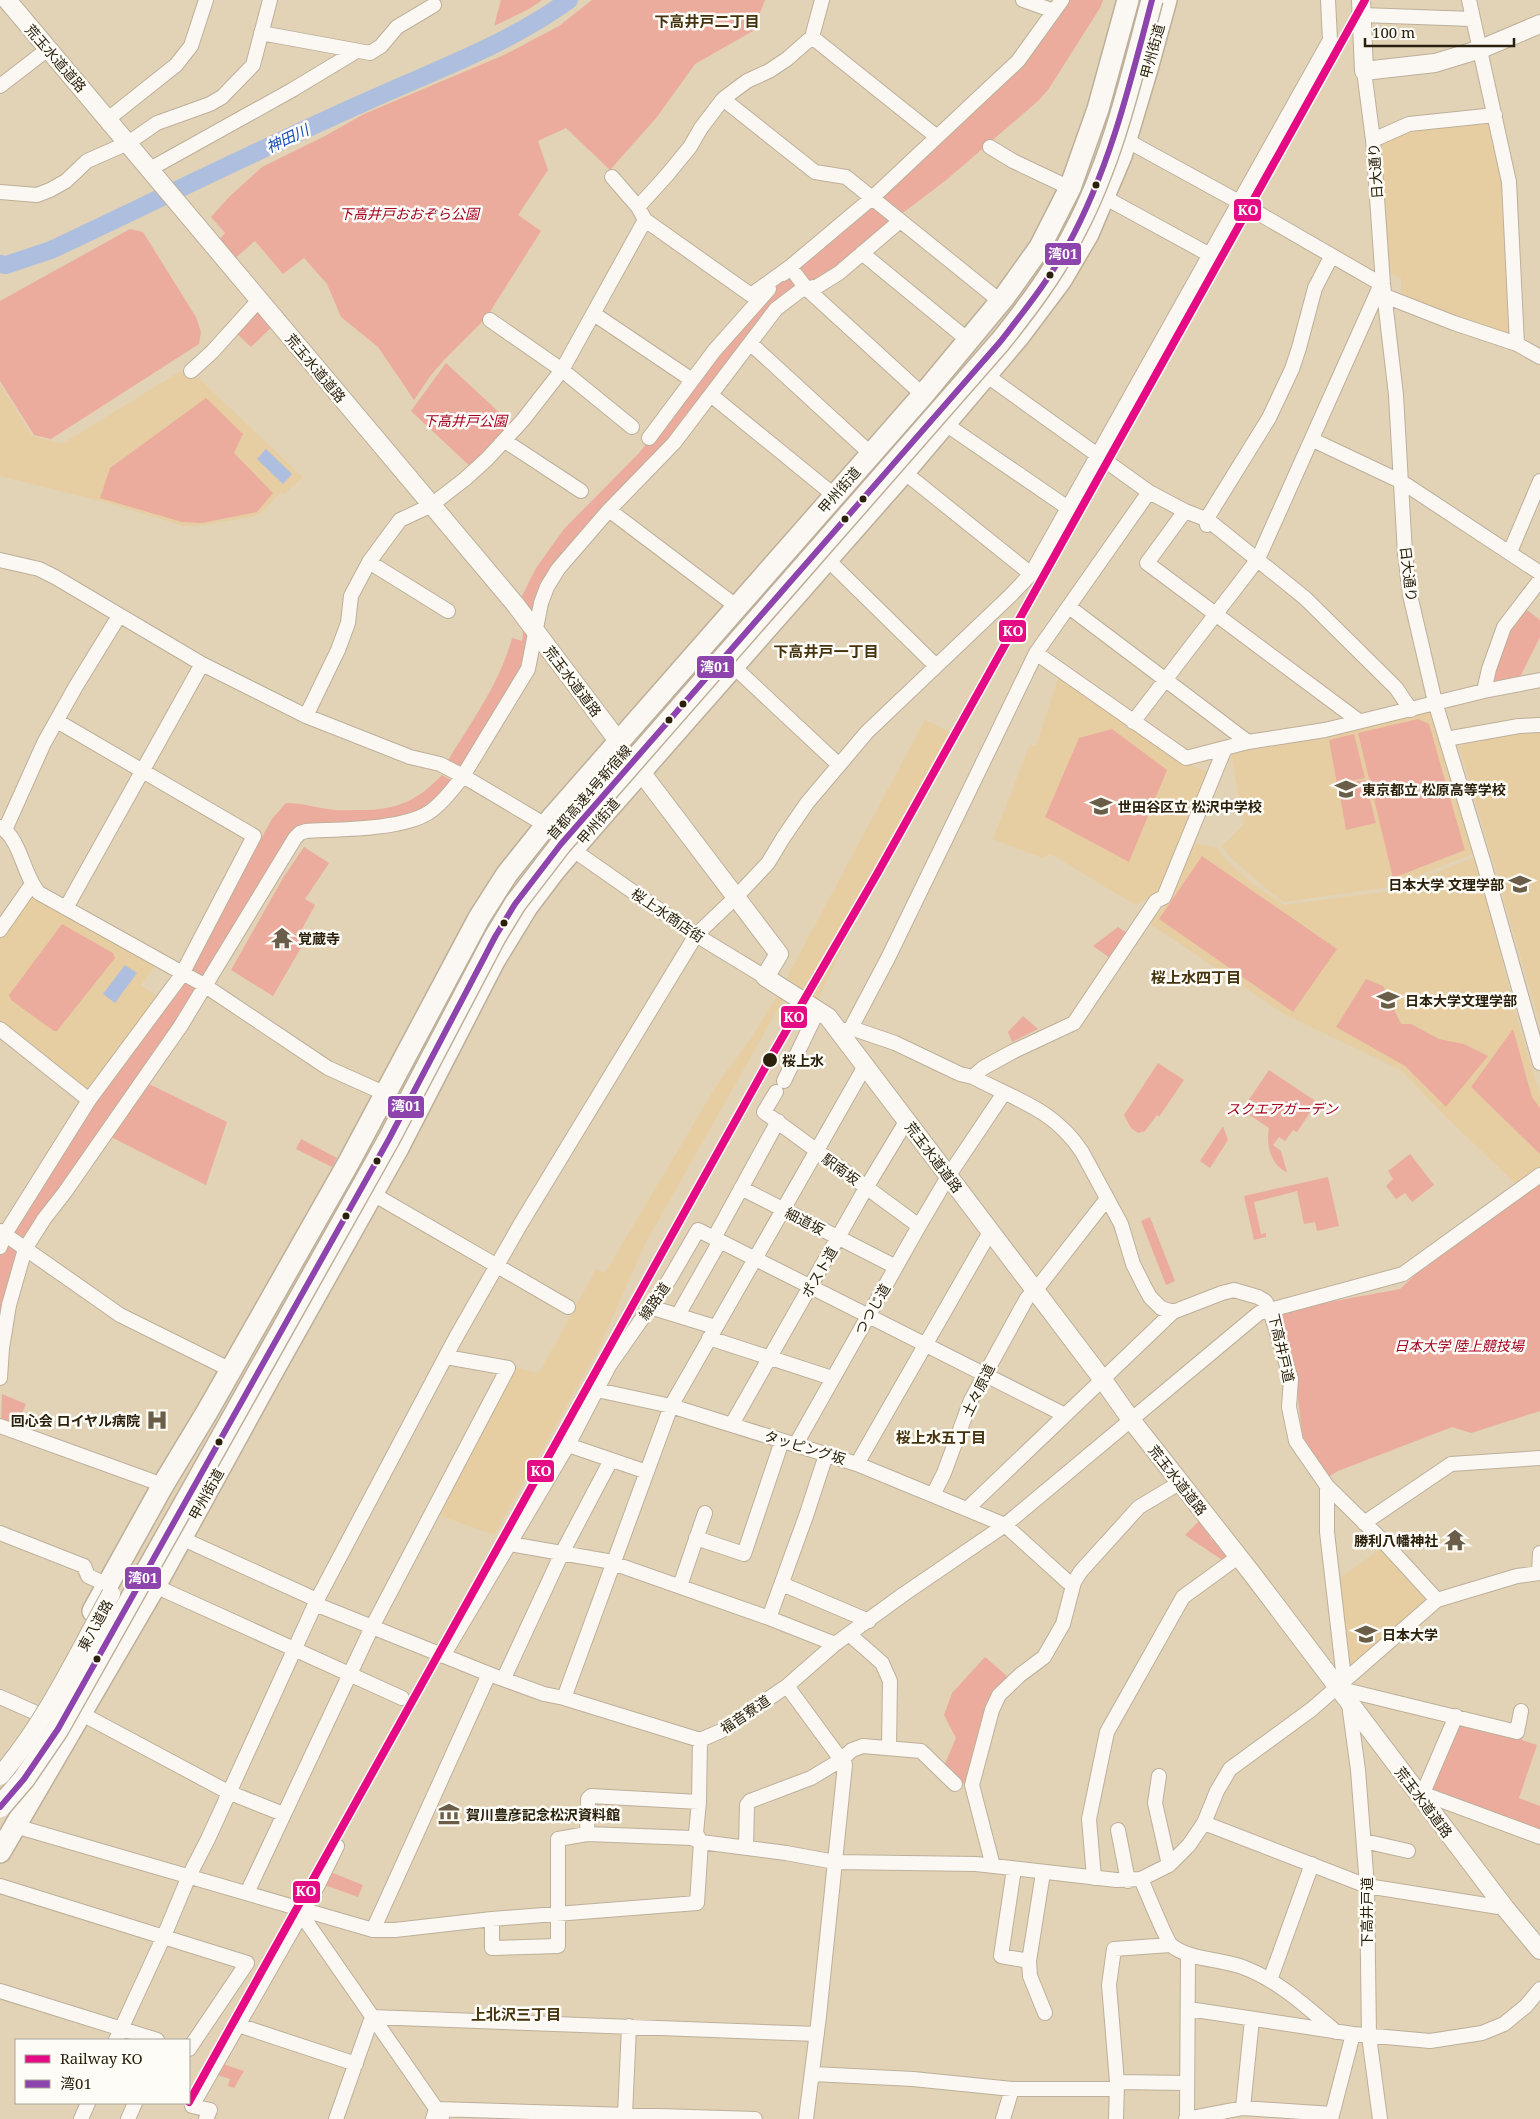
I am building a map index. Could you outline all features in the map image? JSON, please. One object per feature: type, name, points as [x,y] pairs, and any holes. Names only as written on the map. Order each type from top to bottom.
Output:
[{"type":"highway","name":"甲州街道","points":[[0,1770],[30,1728],[110,1590],[163,1485],[206,1414],[386,1094],[479,918],[506,874],[560,808],[923,395],[1000,301],[1040,247],[1070,188],[1098,109],[1128,0]]},
{"type":"highway","name":"首都高速4号新宿線","points":[[0,1788],[31,1746],[122,1590],[378,1133],[469,957],[504,897],[551,836],[989,336],[1021,295],[1044,260],[1071,210],[1098,147],[1140,0]]},
{"type":"highway","name":"首都高速4号新宿線","points":[[0,1807],[24,1779],[43,1752],[98,1660],[384,1148],[475,973],[515,904],[561,844],[1000,342],[1055,267],[1094,193],[1109,151],[1152,0]]},
{"type":"highway","name":"甲州街道","points":[[5,1836],[77,1722],[182,1538],[240,1430],[373,1194],[426,1095],[494,960],[527,907],[573,849],[904,472],[986,375],[1061,280],[1088,234],[1126,140],[1166,0]]},
{"type":"highway","points":[[560,808],[588,832]]},
{"type":"highway","points":[[526,849],[555,870]]},
{"type":"main road","name":"荒玉水道道路","points":[[7,0],[430,506],[515,604],[619,742]]},
{"type":"main road","points":[[1361,7],[1364,71],[1435,63],[1481,49],[1540,24]]},
{"type":"main road","points":[[641,772],[778,954],[773,982]]},
{"type":"main road","name":"荒玉水道道路","points":[[773,982],[846,1030],[864,1066],[949,1175],[1132,1421],[1238,1557],[1340,1683],[1350,1704],[1420,1792],[1505,1908],[1540,1950]]},
{"type":"main road","name":"東八道路","points":[[0,1776],[29,1738],[57,1693],[110,1590],[206,1414]]},
{"type":"main road","name":"東八道路","points":[[5,1836],[22,1794],[59,1741],[134,1607],[240,1430]]},
{"type":"street","points":[[108,119],[176,65],[191,46],[206,0]]},
{"type":"street","points":[[0,192],[37,195],[50,190],[66,181],[87,161],[128,143],[156,123],[222,98],[253,65],[270,0]]},
{"type":"street","points":[[638,207],[690,147],[701,128],[723,99],[747,81],[769,71],[787,59],[812,37],[822,0]]},
{"type":"street","points":[[612,177],[638,207],[645,220],[751,295],[790,267],[872,198],[1018,61],[1058,6],[1023,0]]},
{"type":"street","points":[[118,2035],[164,1936],[189,1876],[208,1839],[316,1602],[497,1265],[696,935],[768,863],[807,803],[866,732],[1031,574],[1330,40],[1328,0]]},
{"type":"street","points":[[1469,0],[1509,182],[1517,344]]},
{"type":"street","points":[[261,33],[355,52],[370,53],[381,46],[397,26],[434,5]]},
{"type":"street","points":[[1361,7],[1474,19]]},
{"type":"street","points":[[812,37],[938,137]]},
{"type":"street","points":[[0,86],[48,49]]},
{"type":"street","points":[[150,169],[292,90],[355,52]]},
{"type":"street","name":"日大通り","points":[[1364,71],[1373,140],[1383,288],[1396,395],[1405,554],[1410,595],[1435,702],[1540,1063]]},
{"type":"street","points":[[723,99],[816,172],[846,177],[1000,301]]},
{"type":"street","points":[[1373,140],[1409,124],[1495,115]]},
{"type":"street","points":[[1126,140],[1253,210],[1383,288],[1454,323],[1517,344],[1540,357]]},
{"type":"street","points":[[990,147],[1013,161],[1070,188]]},
{"type":"street","points":[[1104,197],[1210,255]]},
{"type":"street","points":[[306,716],[338,650],[348,623],[351,596],[369,562],[400,520],[430,506],[465,478],[505,441],[562,370],[645,220]]},
{"type":"street","points":[[0,1378],[2,1348],[9,1305],[25,1249],[44,1219],[157,1060],[300,833],[392,824],[412,819],[429,812],[453,789],[463,776],[528,670],[534,631],[546,587],[553,576],[609,510],[674,443],[776,309],[801,290],[818,286],[839,273],[900,221]]},
{"type":"street","points":[[862,253],[968,340]]},
{"type":"street","points":[[1207,522],[1269,418],[1292,370],[1315,288],[1331,257]]},
{"type":"street","points":[[790,267],[806,288],[923,395]]},
{"type":"street","points":[[648,438],[732,329],[790,267]]},
{"type":"street","points":[[1134,722],[1258,560],[1383,288]]},
{"type":"street","points":[[190,371],[212,352],[259,300]]},
{"type":"street","points":[[594,314],[692,380]]},
{"type":"street","points":[[490,320],[562,370],[632,427]]},
{"type":"street","points":[[750,342],[871,454]]},
{"type":"street","points":[[986,375],[1149,492],[1207,522],[1258,560],[1305,598],[1347,638],[1396,688],[1411,710]]},
{"type":"street","points":[[712,395],[835,496]]},
{"type":"street","points":[[944,423],[1068,508]]},
{"type":"street","points":[[1313,440],[1402,482],[1540,573]]},
{"type":"street","points":[[505,441],[581,491]]},
{"type":"street","points":[[904,472],[1031,574]]},
{"type":"street","points":[[1510,552],[1540,481]]},
{"type":"street","points":[[1149,492],[1036,653],[888,958],[846,1030],[895,1043],[960,1074],[973,1077],[1038,1109],[1062,1126],[1082,1152],[1106,1200],[1121,1224],[1133,1264],[1150,1297],[1162,1308],[1173,1312]]},
{"type":"street","points":[[609,510],[736,606]]},
{"type":"street","points":[[1185,511],[1147,563],[1359,721]]},
{"type":"street","points":[[827,559],[936,665]]},
{"type":"street","name":"桜上水商店街","points":[[0,560],[39,569],[55,577],[202,664],[306,716],[410,758],[440,764],[463,776],[545,826],[573,849],[696,935],[773,982]]},
{"type":"street","points":[[369,562],[448,610]]},
{"type":"street","points":[[1484,691],[1504,627],[1540,580]]},
{"type":"street","points":[[1069,607],[1248,742]]},
{"type":"street","points":[[120,616],[76,686],[2,828],[16,846],[32,884],[39,893],[205,986],[328,1068],[386,1094]]},
{"type":"street","points":[[1036,653],[1186,758],[1248,742],[1325,730],[1411,710],[1435,702],[1540,680]]},
{"type":"street","points":[[66,908],[202,664]]},
{"type":"street","points":[[733,666],[838,765]]},
{"type":"street","points":[[57,721],[254,836],[183,973],[89,1100],[2,1237],[25,1249],[120,1315],[231,1370]]},
{"type":"street","points":[[1446,740],[1519,726],[1540,725]]},
{"type":"street","points":[[973,1077],[984,1068],[1012,1052],[1074,1023],[1156,900],[1164,897],[1225,748]]},
{"type":"street","points":[[0,930],[32,884]]},
{"type":"street","name":"駅南坂","points":[[818,1010],[780,1086],[764,1112],[919,1226]]},
{"type":"street","points":[[0,1029],[89,1100]]},
{"type":"street","points":[[564,1698],[671,1406],[864,1066]]},
{"type":"street","name":"つつじ道","points":[[796,1444],[949,1175],[1004,1093]]},
{"type":"street","name":"ポスト道","points":[[732,1424],[866,1188],[907,1120]]},
{"type":"street","points":[[678,1316],[741,1188],[778,1121]]},
{"type":"street","name":"下高井戸道","points":[[1437,1600],[1327,1486],[1296,1441],[1289,1407],[1291,1379],[1270,1310],[1403,1274],[1540,1175]]},
{"type":"street","name":"細道坂","points":[[741,1188],[896,1267]]},
{"type":"street","points":[[373,1194],[568,1308]]},
{"type":"street","name":"土々原道","points":[[933,1495],[944,1472],[971,1400],[1027,1298],[1106,1200]]},
{"type":"street","name":"線路道","points":[[443,1656],[568,1445],[609,1366],[650,1308],[698,1230],[717,1239]]},
{"type":"street","points":[[857,1464],[990,1232]]},
{"type":"street","points":[[717,1239],[1065,1415]]},
{"type":"street","points":[[967,1509],[1173,1312],[1234,1290],[1258,1297],[1265,1301],[1270,1310]]},
{"type":"street","points":[[650,1308],[678,1316],[771,1357],[832,1378]]},
{"type":"street","name":"福音寮道","points":[[700,1740],[721,1731],[787,1686],[835,1644],[937,1570],[1006,1525],[1259,1313],[1270,1310]]},
{"type":"street","points":[[246,1893],[372,1627],[508,1368],[446,1357]]},
{"type":"street","name":"タッピング坂","points":[[597,1390],[671,1406],[857,1464],[1006,1525]]},
{"type":"street","points":[[0,1426],[163,1485]]},
{"type":"street","points":[[696,1538],[744,1554],[782,1441]]},
{"type":"street","points":[[568,1445],[647,1472]]},
{"type":"street","points":[[769,1618],[826,1454]]},
{"type":"street","points":[[1364,1523],[1451,1464],[1540,1458]]},
{"type":"street","points":[[504,1678],[562,1553],[611,1460]]},
{"type":"street","points":[[993,1866],[972,1785],[992,1710],[999,1695],[1020,1675],[1044,1657],[1063,1624],[1074,1582],[1081,1571],[1139,1507],[1181,1482]]},
{"type":"street","points":[[1327,1486],[1327,1532],[1340,1683]]},
{"type":"street","points":[[680,1586],[705,1513]]},
{"type":"street","points":[[1006,1525],[1068,1582]]},
{"type":"street","points":[[0,1533],[84,1566],[88,1576],[110,1590]]},
{"type":"street","points":[[5,1836],[189,1876],[373,1930],[395,1930],[492,1919],[558,1916],[697,1904],[701,1842],[696,1834],[699,1802],[700,1740],[564,1698],[544,1694],[489,1674],[372,1627],[182,1538]]},
{"type":"street","points":[[510,1544],[607,1561],[769,1618],[835,1644]]},
{"type":"street","points":[[492,1919],[492,1948],[558,1946],[558,1839],[587,1834],[692,1838],[701,1842],[746,1847],[835,1862],[993,1866],[1043,1873],[1134,1880],[1169,1865],[1189,1845],[1204,1823],[1217,1790],[1230,1769],[1312,1709],[1437,1600],[1517,1576],[1539,1573],[1540,1553]]},
{"type":"street","points":[[1095,1878],[1089,1819],[1107,1732],[1183,1597],[1238,1557]]},
{"type":"street","points":[[782,1584],[869,1620]]},
{"type":"street","points":[[155,1586],[402,1698]]},
{"type":"street","points":[[850,1634],[882,1663],[890,1681],[888,1748]]},
{"type":"street","points":[[373,1930],[489,1674]]},
{"type":"street","points":[[1340,1683],[1517,1732],[1521,1711]]},
{"type":"street","points":[[787,1686],[845,1765],[813,2074],[806,2119]]},
{"type":"street","points":[[0,1697],[37,1713],[77,1722],[228,1792],[283,1814]]},
{"type":"street","name":"下高井戸道","points":[[1350,1704],[1358,1770],[1367,1886],[1369,2036],[1380,2119]]},
{"type":"street","points":[[1456,1716],[1420,1792],[1540,1837]]},
{"type":"street","points":[[746,1847],[747,1805],[750,1802],[811,1778],[841,1760],[852,1750],[863,1746],[921,1751],[955,1784]]},
{"type":"street","points":[[1160,1776],[1155,1803],[1169,1865]]},
{"type":"street","points":[[587,1834],[588,1799],[591,1796],[699,1802]]},
{"type":"street","points":[[1204,1823],[1367,1886],[1505,1908]]},
{"type":"street","points":[[1118,1830],[1134,1880],[1170,1945]]},
{"type":"street","points":[[1364,1842],[1408,1851]]},
{"type":"street","points":[[206,2119],[210,2110],[192,2106],[318,1885],[337,1846]]},
{"type":"street","points":[[1270,1980],[1312,1864]]},
{"type":"street","points":[[1014,1869],[1001,1956],[1029,1961]]},
{"type":"street","points":[[1043,1873],[1029,1961],[1030,1976],[1045,2013]]},
{"type":"street","points":[[0,1886],[247,1963],[190,2048]]},
{"type":"street","points":[[303,1910],[308,1924],[438,2116],[625,2115],[755,2119]]},
{"type":"street","points":[[1116,2119],[1117,2085],[1109,1984],[1114,1949],[1170,1945],[1188,1954],[1245,1968],[1270,1980],[1311,2010],[1336,2032]]},
{"type":"street","points":[[1188,1954],[1189,2009],[1186,2119],[1243,2108],[1331,2117],[1353,2034]]},
{"type":"street","points":[[1189,2009],[1336,2032],[1430,2041],[1482,2033],[1504,2024],[1526,2006],[1540,1989]]},
{"type":"street","points":[[0,1991],[118,2035],[148,2039]]},
{"type":"street","points":[[372,2017],[817,2034]]},
{"type":"street","points":[[336,2119],[372,2017]]},
{"type":"street","points":[[1243,2108],[1252,2019]]},
{"type":"street","points":[[238,2025],[356,2064]]},
{"type":"street","points":[[625,2115],[630,2026]]},
{"type":"street","points":[[813,2074],[913,2079],[1012,2088],[1187,2082]]},
{"type":"street","points":[[1003,2119],[1012,2088]]},
{"type":"street","points":[[80,2119],[88,2104]]},
{"type":"street","points":[[128,2119],[135,2104]]},
{"type":"shaded area","points":[[1487,123],[1492,125],[1503,186],[1513,334],[1509,336],[1401,296],[1401,278],[1390,273],[1377,143],[1412,131]]},
{"type":"shaded area","points":[[191,371],[303,477],[284,494],[281,492],[261,513],[251,517],[197,526],[184,526],[108,503],[0,476],[0,384],[32,436],[62,444],[179,372]]},
{"type":"shaded area","name":"世田谷区立 松沢中学校","points":[[1059,676],[1184,765],[1189,764],[1209,773],[1159,893],[1135,905],[1051,854],[1042,858],[993,839],[1030,744],[1036,746]]},
{"type":"shaded area","name":"東京都立 松原高等学校","points":[[1430,709],[1475,853],[1389,887],[1284,902],[1228,855],[1222,846],[1244,824],[1231,754]]},
{"type":"shaded area","points":[[925,720],[958,736],[848,936],[812,1012],[784,998],[645,1244],[600,1346],[494,1535],[436,1514],[513,1367],[539,1373],[596,1269],[605,1273],[718,1083],[751,1038],[778,994]]},
{"type":"shaded area","name":"日本大学 文理学部","points":[[1519,732],[1540,732],[1540,1023],[1459,746]]},
{"type":"shaded area","name":"日本大学文理学部","points":[[1193,843],[1218,848],[1224,858],[1250,882],[1284,905],[1390,891],[1475,857],[1518,1022],[1540,1095],[1540,1167],[1517,1185],[1446,1117],[1401,1070],[1284,1014],[1149,923],[1169,901]]},
{"type":"shaded area","points":[[33,893],[157,963],[141,985],[157,996],[91,1094],[0,1025],[0,936]]},
{"type":"shaded area","name":"日本大学","points":[[1383,1547],[1427,1597],[1426,1605],[1351,1665],[1346,1663],[1339,1579]]},
{"type":"green space","points":[[501,0],[542,0],[529,9],[494,26]]},
{"type":"green space","name":"下高井戸おおぞら公園","points":[[592,0],[765,0],[753,31],[695,64],[657,117],[610,170],[566,128],[538,141],[548,170],[518,215],[541,231],[486,318],[444,360],[414,400],[378,347],[341,317],[327,284],[304,258],[283,274],[255,241],[232,261],[217,242],[225,233],[211,217],[229,197],[262,167],[325,136],[364,114],[504,55],[559,26]]},
{"type":"green space","points":[[1065,0],[1103,0],[1100,8],[1048,90],[1038,101],[945,181],[904,212],[897,214],[880,199],[982,100]]},
{"type":"green space","points":[[874,205],[891,219],[836,270],[808,284],[795,265]]},
{"type":"green space","points":[[130,229],[143,232],[196,317],[201,332],[199,344],[51,439],[34,435],[0,381],[0,301]]},
{"type":"green space","points":[[792,274],[801,286],[696,412],[611,503],[534,617],[520,600],[536,568],[564,529],[639,453],[767,294]]},
{"type":"green space","points":[[259,305],[275,324],[251,347],[235,332]]},
{"type":"green space","name":"下高井戸公園","points":[[446,363],[516,428],[474,470],[411,411]]},
{"type":"green space","points":[[206,398],[243,434],[234,453],[273,493],[257,512],[202,523],[182,522],[100,498],[110,468]]},
{"type":"green space","points":[[1523,607],[1540,620],[1540,637],[1518,681],[1489,685],[1506,631]]},
{"type":"green space","points":[[524,627],[531,637],[527,659],[464,770],[447,762],[475,717],[500,671],[512,638],[522,641]]},
{"type":"green space","points":[[1418,719],[1429,724],[1465,850],[1393,878],[1358,733]]},
{"type":"green space","points":[[1112,729],[1167,770],[1129,862],[1045,817],[1079,738]]},
{"type":"green space","points":[[1354,734],[1365,778],[1337,784],[1329,740]]},
{"type":"green space","points":[[442,775],[455,782],[442,797],[409,816],[310,827],[205,983],[187,971],[272,819],[286,803],[335,810],[369,810],[393,807],[413,799]]},
{"type":"green space","points":[[1365,780],[1376,823],[1346,830],[1338,785]]},
{"type":"green space","points":[[304,847],[329,863],[305,899],[315,905],[302,929],[309,934],[273,996],[231,970],[283,878]]},
{"type":"green space","points":[[1202,856],[1337,949],[1293,1012],[1159,919]]},
{"type":"green space","points":[[62,924],[113,953],[115,958],[57,1031],[54,1031],[11,1000],[9,995]]},
{"type":"green space","points":[[1118,927],[1127,933],[1110,958],[1093,946]]},
{"type":"green space","points":[[181,976],[199,987],[25,1249],[10,1227]]},
{"type":"green space","points":[[1366,979],[1383,986],[1401,1024],[1411,1024],[1439,1039],[1464,1044],[1488,1056],[1446,1107],[1405,1066],[1336,1027]]},
{"type":"green space","points":[[1023,1016],[1038,1029],[1012,1042],[1008,1032]]},
{"type":"green space","points":[[1513,1029],[1532,1097],[1540,1108],[1540,1154],[1471,1087]]},
{"type":"green space","points":[[1158,1063],[1184,1080],[1159,1117],[1157,1115],[1145,1131],[1138,1133],[1131,1128],[1124,1115]]},
{"type":"green space","name":"スクエアガーデン","points":[[1269,1070],[1317,1102],[1297,1132],[1293,1130],[1285,1141],[1279,1137],[1273,1145],[1281,1151],[1287,1172],[1281,1169],[1270,1153],[1268,1141],[1269,1128],[1242,1110]]},
{"type":"green space","points":[[147,1083],[227,1122],[206,1185],[109,1136]]},
{"type":"green space","points":[[1223,1126],[1228,1140],[1210,1168],[1200,1161]]},
{"type":"green space","points":[[301,1139],[337,1158],[332,1167],[296,1149]]},
{"type":"green space","points":[[1410,1154],[1434,1185],[1412,1202],[1405,1193],[1396,1199],[1386,1186],[1393,1179],[1388,1171]]},
{"type":"green space","points":[[1328,1177],[1339,1226],[1317,1231],[1315,1222],[1304,1224],[1297,1191],[1254,1202],[1261,1234],[1266,1233],[1266,1237],[1254,1240],[1244,1196]]},
{"type":"green space","name":"日本大学 陸上競技場","points":[[1540,1183],[1540,1411],[1471,1433],[1452,1427],[1338,1471],[1327,1478],[1303,1440],[1295,1375],[1275,1312],[1400,1289],[1415,1275]]},
{"type":"green space","points":[[1150,1217],[1175,1281],[1166,1285],[1141,1221]]},
{"type":"green space","points":[[5,1239],[21,1253],[0,1353],[0,1253]]},
{"type":"green space","points":[[2,1394],[26,1404],[15,1429],[1,1424]]},
{"type":"green space","points":[[1199,1521],[1212,1540],[1216,1538],[1229,1554],[1222,1560],[1185,1535]]},
{"type":"green space","points":[[985,1657],[1007,1676],[993,1694],[965,1784],[959,1782],[943,1768],[956,1738],[944,1715],[952,1693]]},
{"type":"green space","points":[[1457,1718],[1522,1737],[1522,1740],[1537,1745],[1519,1798],[1540,1806],[1540,1835],[1428,1793]]},
{"type":"green space","points":[[328,1871],[363,1885],[358,1897],[322,1884]]},
{"type":"green space","points":[[220,2063],[244,2071],[234,2088],[228,2086],[230,2079],[214,2074]]},
{"type":"water","points":[[266,449],[292,474],[283,484],[257,459]]},
{"type":"water","points":[[125,965],[137,973],[115,1003],[103,994]]},
{"type":"waterway","name":"神田川","points":[[0,264],[6,265],[51,250],[285,139],[495,44],[520,31],[569,0]]},
{"type":"rail line","name":"KO","points":[[190,2100],[771,1057],[877,874],[1365,0]]},
{"type":"transit line","name":"湾01","points":[[0,1807],[24,1779],[58,1729],[389,1139],[495,937],[515,904],[561,844],[1000,342],[1053,271],[1083,216],[1107,156],[1127,94],[1152,0]]},
{"type":"place","name":"東京都立 松原高等学校","points":[[1346,789]]},
{"type":"place","name":"世田谷区立 松沢中学校","points":[[1101,806]]},
{"type":"place","name":"日本大学 文理学部","points":[[1520,884]]},
{"type":"place","name":"覚蔵寺","points":[[282,938]]},
{"type":"place","name":"日本大学文理学部","points":[[1388,1000]]},
{"type":"place","name":"桜上水","points":[[770,1060]]},
{"type":"place","name":"回心会 ロイヤル病院","points":[[157,1420]]},
{"type":"place","name":"勝利八幡神社","points":[[1455,1540]]},
{"type":"place","name":"日本大学","points":[[1366,1634]]},
{"type":"place","name":"賀川豊彦記念松沢資料館","points":[[449,1814]]},
{"type":"district","name":"下高井戸二丁目","points":[[707,21]]},
{"type":"district","name":"下高井戸一丁目","points":[[826,651]]},
{"type":"district","name":"桜上水四丁目","points":[[1196,977]]},
{"type":"district","name":"桜上水五丁目","points":[[941,1437]]},
{"type":"district","name":"上北沢三丁目","points":[[516,2014]]}]
